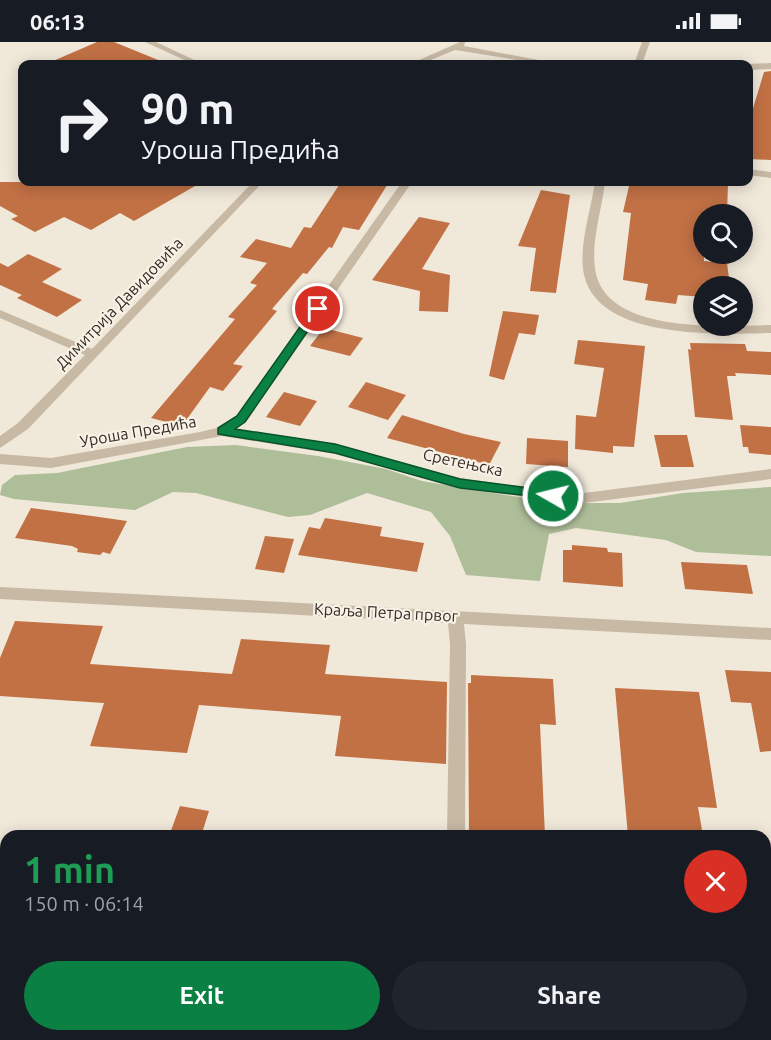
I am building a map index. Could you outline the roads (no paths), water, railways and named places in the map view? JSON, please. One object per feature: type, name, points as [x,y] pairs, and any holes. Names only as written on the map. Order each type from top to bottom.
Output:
[{"type":"street","points":[[149,42],[190,60]]},
{"type":"street","points":[[423,60],[467,42]]},
{"type":"street","points":[[639,60],[646,42]]},
{"type":"street","points":[[454,47],[532,60]]},
{"type":"street","points":[[753,67],[771,66]]},
{"type":"street","points":[[753,173],[771,175]]},
{"type":"street","name":"Димитрија Давидовића","points":[[0,443],[23,426],[254,186]]},
{"type":"street","name":"Уроша Предића","points":[[0,459],[51,463],[200,437],[222,431],[241,419],[404,186]]},
{"type":"street","points":[[599,186],[589,269],[593,285],[606,301],[643,321],[670,327],[698,330],[771,329]]},
{"type":"street","points":[[0,314],[93,354]]},
{"type":"street","name":"Сретењска","points":[[222,431],[335,448],[460,483],[576,499],[771,474]]},
{"type":"street","name":"Краља Петра првог","points":[[0,593],[771,634]]},
{"type":"street","points":[[456,616],[456,830]]}]
